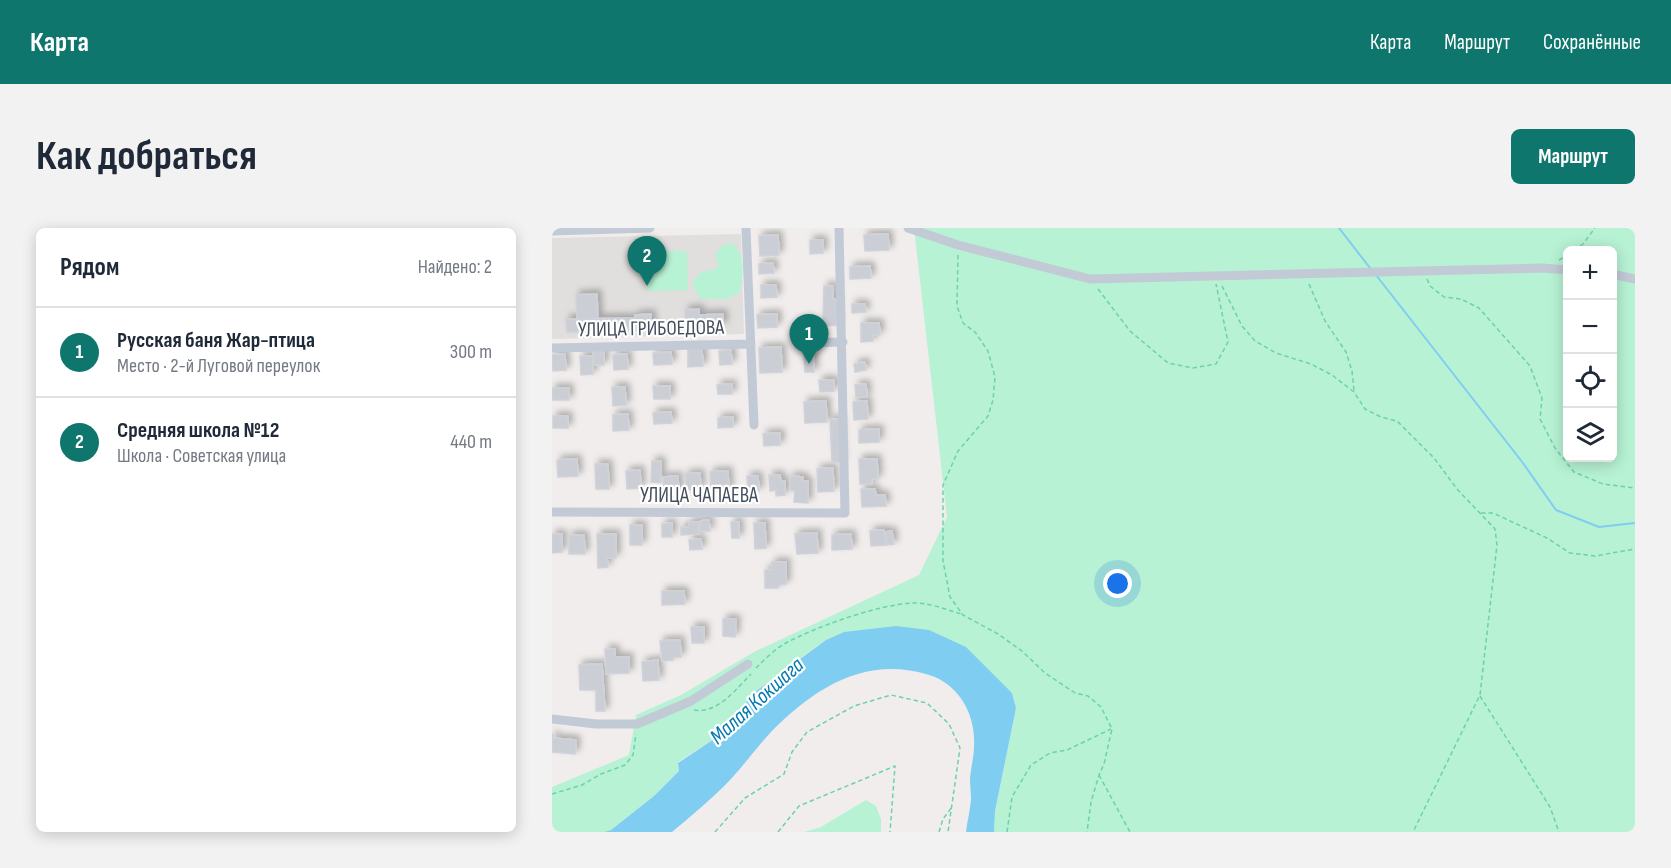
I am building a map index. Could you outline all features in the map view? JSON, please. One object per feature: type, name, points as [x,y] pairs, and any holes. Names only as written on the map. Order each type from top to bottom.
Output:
[{"type":"street","points":[[552,231],[650,228]]},
{"type":"street","points":[[746,228],[754,425]]},
{"type":"street","points":[[802,344],[843,342],[839,228]]},
{"type":"street","points":[[908,228],[972,249],[1090,279],[1424,270],[1563,270]]},
{"type":"street","points":[[1617,275],[1635,279]]},
{"type":"street","name":"УЛИЦА ЧАПАЕВА","points":[[552,512],[845,513],[843,342]]},
{"type":"street","name":"УЛИЦА ГРИБОЕДОВА","points":[[552,348],[751,344]]},
{"type":"street","points":[[552,719],[596,724],[637,724],[691,701],[748,664]]},
{"type":"path","points":[[1580,246],[1595,228]]},
{"type":"path","points":[[958,245],[957,306],[963,322],[975,332],[988,351],[995,377],[993,400],[988,416],[958,451],[943,486],[943,561],[950,597],[963,615]]},
{"type":"path","points":[[1424,270],[1430,286],[1444,297],[1461,299],[1479,308],[1530,366],[1542,398],[1540,419],[1555,448],[1574,472],[1603,484],[1635,488]]},
{"type":"path","points":[[1311,274],[1309,284],[1325,321],[1346,352],[1353,371],[1354,392]]},
{"type":"path","points":[[1090,279],[1130,331],[1145,344],[1168,363],[1193,368],[1216,364],[1228,342],[1215,276]]},
{"type":"path","points":[[1215,276],[1226,291],[1242,327],[1255,341],[1276,353],[1311,364],[1332,375],[1354,392],[1365,409],[1381,417],[1397,421],[1434,458],[1457,489],[1495,529],[1497,545],[1480,695],[1413,832]]},
{"type":"path","points":[[1480,513],[1493,513],[1547,538],[1570,553],[1595,556],[1635,549]]},
{"type":"path","points":[[677,706],[698,711],[712,708],[725,700],[783,645],[823,627],[876,610],[913,603],[963,615],[998,634],[1022,651],[1045,673],[1075,693],[1088,696],[1101,707],[1112,729],[1104,764],[1091,802],[1087,832]]},
{"type":"path","points":[[715,832],[745,798],[784,774],[792,752],[807,732],[854,706],[891,694],[927,703],[949,723],[960,748],[948,832]]},
{"type":"path","points":[[1480,695],[1550,807],[1559,832]]},
{"type":"path","points":[[552,794],[582,785],[601,774],[625,765],[633,755],[637,724]]},
{"type":"path","points":[[1007,832],[1012,796],[1031,765],[1050,753],[1067,750],[1112,729]]},
{"type":"path","points":[[778,832],[799,806],[895,766],[890,832]]},
{"type":"path","points":[[1099,774],[1130,832]]},
{"type":"path","points":[[939,832],[943,819],[953,807]]},
{"type":"shaded area","points":[[741,234],[744,334],[552,339],[552,238]]},
{"type":"green space","points":[[914,228],[1635,228],[1635,832],[994,832],[995,811],[1016,708],[1012,693],[864,631],[844,632],[826,640],[756,691],[717,737],[678,762],[679,771],[654,796],[611,830],[552,832],[552,787],[629,755],[636,715],[681,695],[754,652],[919,575],[947,517]]},
{"type":"green space","points":[[733,243],[742,260],[740,292],[727,299],[701,299],[692,284],[702,272],[717,268],[718,262],[715,255],[723,245]]},
{"type":"green space","points":[[646,251],[687,251],[688,290],[647,291]]},
{"type":"green space","points":[[866,800],[876,806],[881,819],[881,832],[804,832],[821,827]]},
{"type":"water","name":"Малая Кокшага","points":[[896,626],[929,630],[966,647],[1012,693],[1016,708],[995,811],[994,832],[966,832],[971,800],[970,778],[974,754],[974,734],[964,702],[940,679],[906,670],[884,669],[842,680],[823,689],[805,702],[771,732],[723,787],[672,832],[604,832],[611,830],[654,796],[679,771],[678,763],[717,737],[756,691],[826,640],[844,632]]},
{"type":"building","points":[[888,234],[889,250],[865,251],[864,235]]},
{"type":"building","points":[[778,235],[779,255],[760,256],[759,236]]},
{"type":"building","points":[[810,240],[823,240],[823,253],[810,254]]},
{"type":"building","points":[[773,263],[774,273],[759,274],[759,264]]},
{"type":"building","points":[[870,266],[871,278],[850,279],[850,267]]},
{"type":"building","points":[[761,285],[776,285],[777,297],[761,298]]},
{"type":"building","points":[[824,286],[833,286],[837,325],[823,326]]},
{"type":"building","points":[[597,294],[598,319],[577,319],[576,295]]},
{"type":"building","points":[[852,304],[865,304],[866,312],[852,313]]},
{"type":"building","points":[[699,309],[699,315],[723,314],[723,325],[686,325],[685,310]]},
{"type":"building","points":[[651,314],[652,330],[567,332],[566,319],[635,318],[635,315]]},
{"type":"building","points":[[777,314],[777,327],[758,328],[757,315]]},
{"type":"building","points":[[861,323],[879,323],[880,335],[873,335],[873,341],[861,342]]},
{"type":"building","points":[[781,347],[782,372],[760,373],[759,348]]},
{"type":"building","points":[[688,349],[702,349],[703,366],[688,367]]},
{"type":"building","points":[[731,350],[732,364],[720,365],[719,351]]},
{"type":"building","points":[[593,352],[604,352],[604,365],[594,365]]},
{"type":"building","points":[[671,352],[672,364],[654,365],[653,353]]},
{"type":"building","points":[[565,354],[566,370],[553,371],[552,355]]},
{"type":"building","points":[[627,354],[628,369],[614,370],[613,355]]},
{"type":"building","points":[[814,355],[814,372],[805,372],[804,356]]},
{"type":"building","points":[[580,356],[592,356],[593,374],[581,375]]},
{"type":"building","points":[[865,362],[866,370],[855,372],[854,364]]},
{"type":"building","points":[[819,380],[834,380],[834,391],[820,392]]},
{"type":"building","points":[[732,384],[732,394],[718,394],[717,385]]},
{"type":"building","points":[[866,384],[867,397],[856,397],[855,385]]},
{"type":"building","points":[[653,386],[670,386],[670,399],[654,399]]},
{"type":"building","points":[[612,387],[625,387],[626,405],[613,406]]},
{"type":"building","points":[[552,388],[569,388],[569,400],[552,400]]},
{"type":"building","points":[[826,401],[827,422],[805,423],[804,402]]},
{"type":"building","points":[[867,401],[868,419],[854,420],[853,402]]},
{"type":"building","points":[[671,412],[672,423],[654,424],[653,413]]},
{"type":"building","points":[[628,414],[629,430],[613,431],[613,415]]},
{"type":"building","points":[[553,416],[568,416],[568,428],[553,428]]},
{"type":"building","points":[[733,417],[733,427],[718,428],[718,418]]},
{"type":"building","points":[[839,419],[841,462],[832,462],[830,420]]},
{"type":"building","points":[[879,429],[879,442],[859,443],[859,430]]},
{"type":"building","points":[[780,433],[780,445],[764,446],[763,434]]},
{"type":"building","points":[[577,459],[578,476],[558,477],[557,460]]},
{"type":"building","points":[[859,459],[877,459],[878,479],[871,479],[872,484],[860,484]]},
{"type":"building","points":[[652,461],[661,461],[661,483],[651,482]]},
{"type":"building","points":[[595,464],[608,464],[609,489],[596,489]]},
{"type":"building","points":[[833,468],[834,491],[818,492],[817,469]]},
{"type":"building","points":[[640,470],[641,488],[627,489],[626,471]]},
{"type":"building","points":[[728,471],[729,491],[711,492],[710,472]]},
{"type":"building","points":[[700,473],[701,489],[686,490],[685,474]]},
{"type":"building","points":[[769,475],[780,475],[781,482],[785,481],[785,495],[776,496],[776,490],[770,491]]},
{"type":"building","points":[[678,476],[679,498],[664,499],[663,477]]},
{"type":"building","points":[[747,476],[758,476],[759,491],[748,491]]},
{"type":"building","points":[[790,476],[803,477],[803,481],[808,481],[808,503],[794,502],[795,491],[790,490]]},
{"type":"building","points":[[861,489],[875,489],[876,495],[885,495],[886,506],[862,507]]},
{"type":"building","points":[[709,520],[710,531],[700,531],[700,521]]},
{"type":"building","points":[[689,522],[698,522],[699,534],[681,535],[681,527],[689,527]]},
{"type":"building","points":[[731,522],[739,522],[739,538],[732,538]]},
{"type":"building","points":[[672,523],[672,537],[662,537],[662,524]]},
{"type":"building","points":[[754,523],[765,523],[766,548],[755,549]]},
{"type":"building","points":[[630,525],[642,525],[642,545],[630,545]]},
{"type":"building","points":[[884,530],[886,545],[871,546],[870,531]]},
{"type":"building","points":[[892,531],[894,544],[887,545],[885,532]]},
{"type":"building","points":[[817,533],[818,553],[797,554],[795,534]]},
{"type":"building","points":[[552,534],[562,534],[562,552],[552,553]]},
{"type":"building","points":[[597,534],[616,534],[616,558],[607,558],[608,567],[598,568]]},
{"type":"building","points":[[851,534],[852,549],[832,550],[832,535]]},
{"type":"building","points":[[569,535],[584,535],[585,554],[569,554]]},
{"type":"building","points":[[701,539],[702,549],[690,550],[689,540]]},
{"type":"building","points":[[772,562],[786,562],[786,584],[778,585],[778,588],[765,588],[765,570],[772,570]]},
{"type":"building","points":[[662,591],[684,591],[685,604],[662,605]]},
{"type":"building","points":[[723,619],[736,619],[735,637],[723,636]]},
{"type":"building","points":[[691,627],[704,627],[704,643],[692,643]]},
{"type":"building","points":[[680,640],[681,657],[662,661],[660,641]]},
{"type":"building","points":[[605,649],[615,649],[615,657],[629,657],[629,673],[606,674]]},
{"type":"building","points":[[658,660],[659,680],[643,681],[642,662]]},
{"type":"building","points":[[602,664],[605,711],[596,711],[596,690],[580,690],[579,665]]},
{"type":"building","points":[[552,734],[554,734],[553,738],[576,740],[575,754],[552,752]]},
{"type":"waterway","points":[[1339,228],[1370,268]]},
{"type":"waterway","points":[[1376,275],[1523,463],[1556,510],[1599,527],[1635,523]]},
{"type":"place","name":"Средняя школа №12","points":[[647,286]]},
{"type":"place","name":"Русская баня Жар-птица","points":[[809,364]]}]
